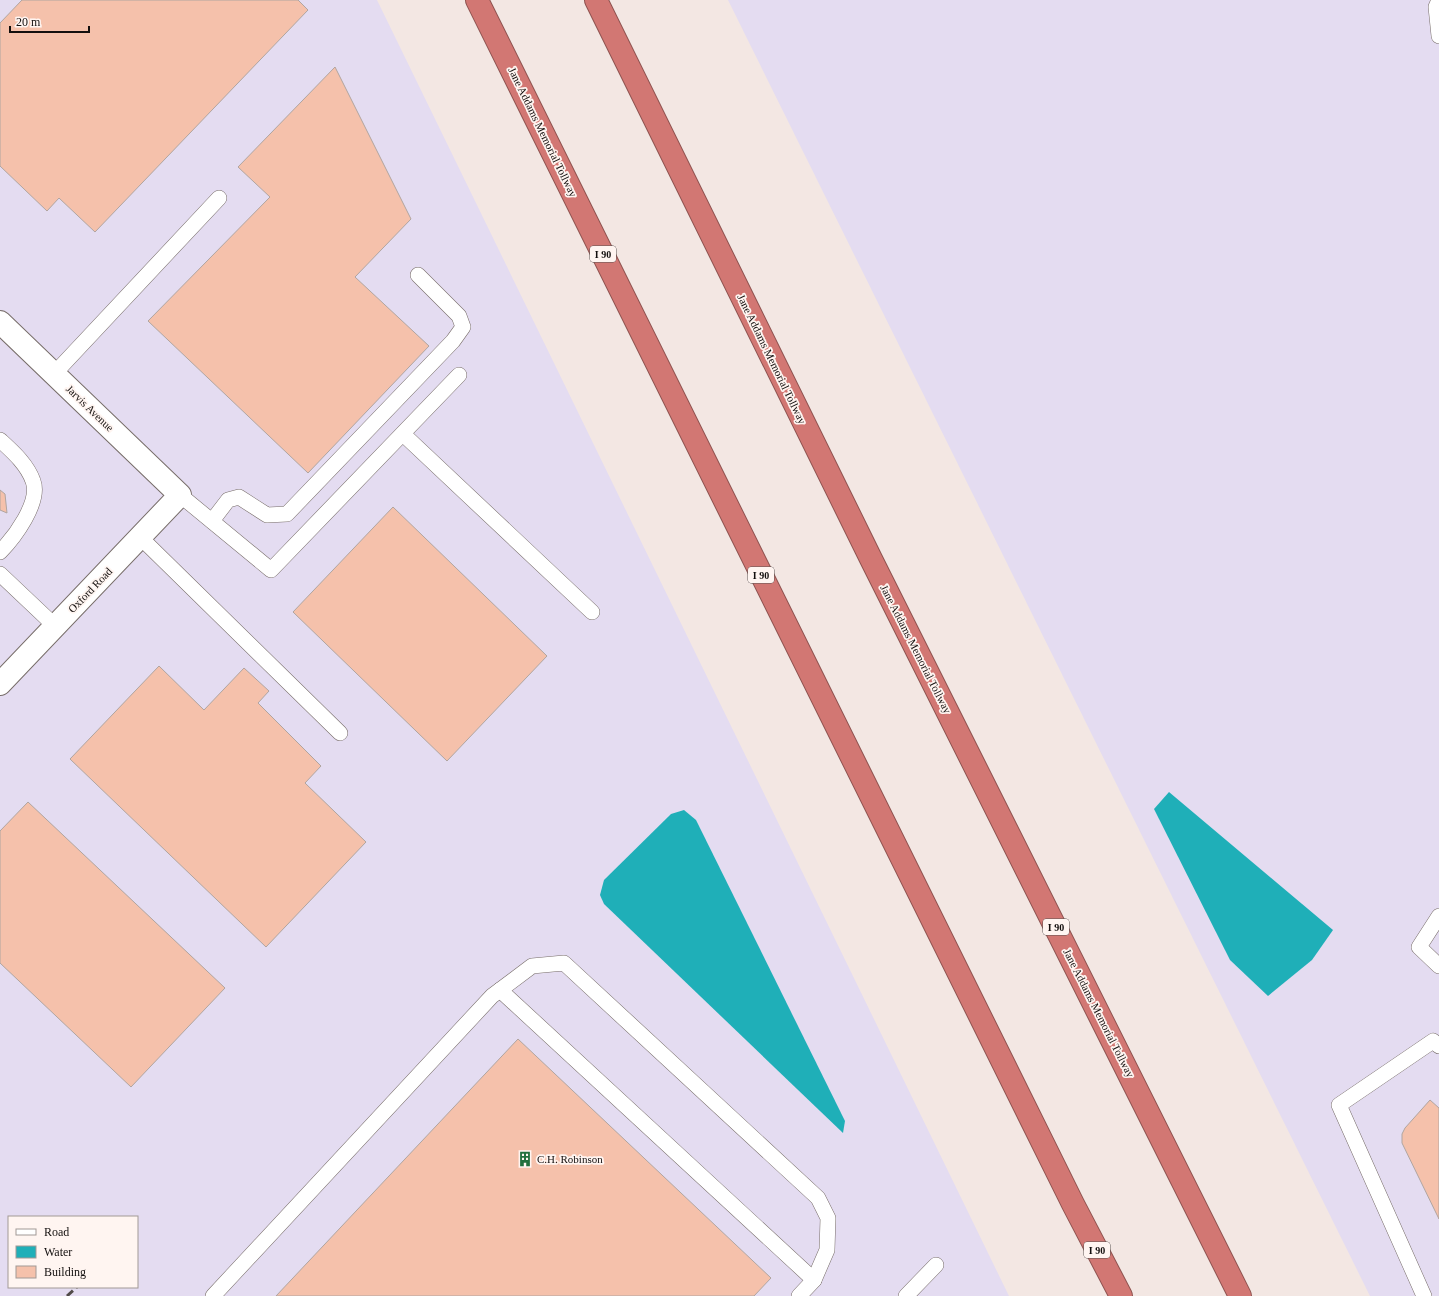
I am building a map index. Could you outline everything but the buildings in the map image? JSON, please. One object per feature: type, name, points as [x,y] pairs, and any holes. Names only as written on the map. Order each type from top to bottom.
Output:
[{"type":"highway","name":"Jane Addams Memorial Tollway","points":[[477,0],[793,641],[1120,1296]]},
{"type":"highway","name":"Jane Addams Memorial Tollway","points":[[596,0],[871,559],[1170,1153],[1240,1296]]},
{"type":"highway","points":[[1170,1153],[1252,1296]]},
{"type":"street","name":"Jarvis Avenue","points":[[0,322],[180,495]]},
{"type":"street","name":"Oxford Road","points":[[0,684],[180,495]]},
{"type":"lane","points":[[1439,0],[1436,7],[1439,36]]},
{"type":"lane","points":[[54,374],[219,198]]},
{"type":"lane","points":[[212,521],[228,500],[239,497],[267,515],[287,514],[453,341],[463,327],[459,316],[418,275]]},
{"type":"lane","points":[[180,495],[271,570],[459,376]]},
{"type":"lane","points":[[403,434],[592,612]]},
{"type":"lane","points":[[0,440],[19,458],[34,481],[34,494],[25,520],[0,552]]},
{"type":"lane","points":[[140,537],[340,733]]},
{"type":"lane","points":[[0,574],[55,626]]},
{"type":"lane","points":[[1439,916],[1418,947],[1439,966]]},
{"type":"lane","points":[[213,1296],[492,996],[532,966],[564,963],[818,1198],[828,1218],[827,1250],[814,1280],[799,1296]]},
{"type":"lane","points":[[500,990],[814,1280]]},
{"type":"lane","points":[[1424,1296],[1339,1105],[1433,1041],[1439,1046]]},
{"type":"lane","points":[[906,1296],[936,1265]]},
{"type":"shaded area","points":[[0,0],[377,0],[1009,1296],[0,1296]]},
{"type":"shaded area","points":[[728,0],[1439,0],[1439,1296],[1370,1296]]},
{"type":"water","points":[[1169,792],[1333,930],[1312,960],[1268,996],[1230,960],[1154,809]]},
{"type":"water","points":[[684,810],[696,820],[845,1121],[843,1133],[604,904],[600,895],[604,880],[671,814]]},
{"type":"railway","points":[[67,1296],[76,1288]]},
{"type":"place","name":"C.H. Robinson","points":[[525,1159]]}]
